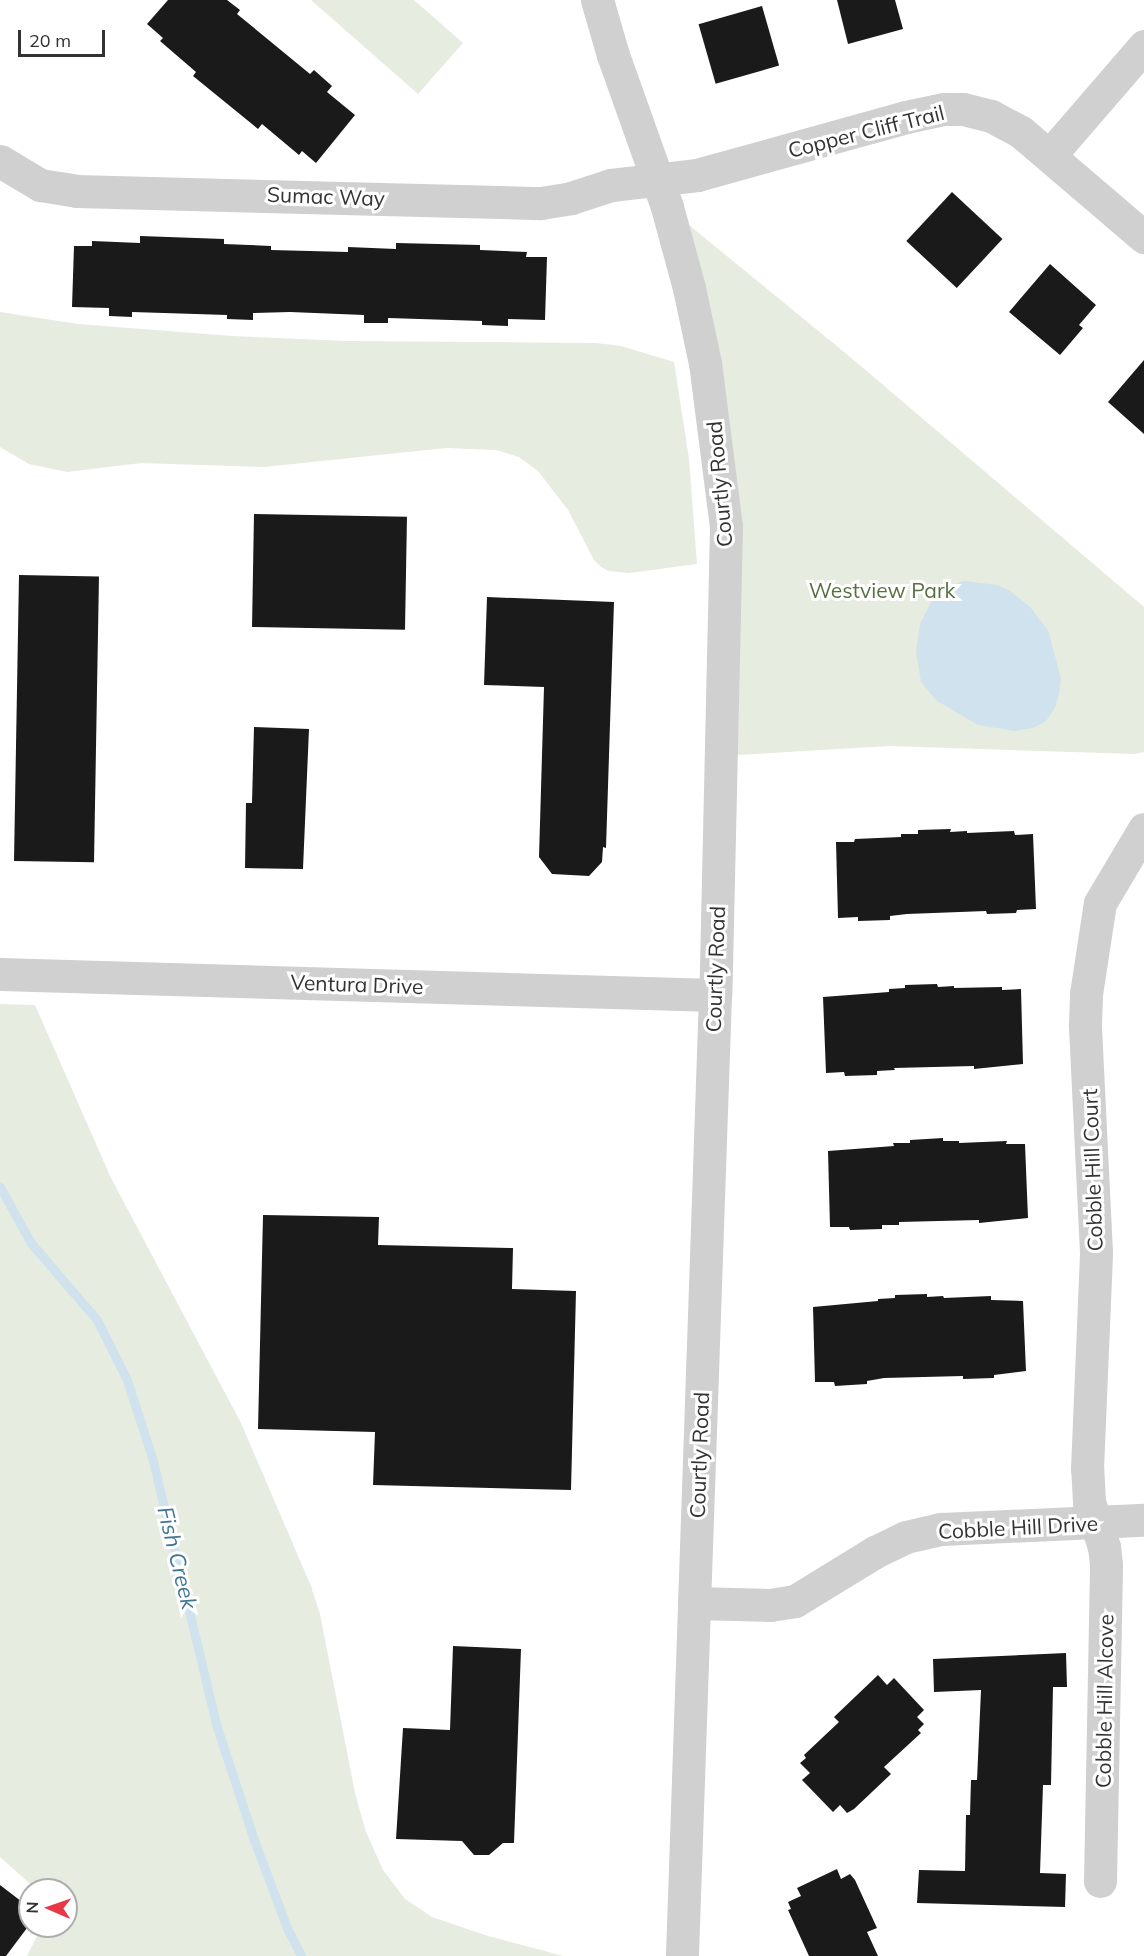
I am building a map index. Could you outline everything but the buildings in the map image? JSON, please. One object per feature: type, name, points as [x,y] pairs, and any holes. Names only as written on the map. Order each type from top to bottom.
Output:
[{"type":"street","name":"Courtly Road","points":[[597,0],[613,55],[666,207],[689,288],[705,363],[726,526],[715,995],[682,1956]]},
{"type":"street","points":[[1050,155],[1144,46]]},
{"type":"street","name":"Copper Cliff Trail","points":[[656,180],[697,175],[906,117],[944,109],[973,110],[1002,120],[1050,155],[1144,237]]},
{"type":"street","name":"Sumac Way","points":[[0,161],[40,185],[76,192],[542,202],[571,198],[612,185],[656,180]]},
{"type":"street","name":"Cobble Hill Court","points":[[1096,1524],[1089,1502],[1087,1469],[1096,1252],[1085,1025],[1086,994],[1100,903],[1144,829]]},
{"type":"street","name":"Ventura Drive","points":[[0,974],[715,995]]},
{"type":"street","name":"Cobble Hill Drive","points":[[694,1603],[770,1605],[795,1601],[885,1547],[906,1537],[942,1529],[1096,1524],[1144,1520]]},
{"type":"street","name":"Cobble Hill Alcove","points":[[1096,1524],[1106,1565],[1100,1881]]},
{"type":"green space","points":[[311,0],[414,0],[463,43],[418,94]]},
{"type":"green space","name":"Westview Park","points":[[667,207],[855,361],[1144,607],[1144,752],[1135,754],[889,746],[722,756],[725,602]]},
{"type":"green space","points":[[0,312],[78,324],[232,336],[346,341],[596,343],[621,346],[674,362],[689,459],[697,564],[629,573],[608,571],[594,560],[568,510],[538,471],[519,457],[496,450],[446,448],[264,467],[141,463],[67,472],[29,464],[0,447]]},
{"type":"green space","points":[[0,1004],[35,1005],[111,1178],[241,1423],[311,1586],[320,1614],[355,1793],[366,1832],[383,1870],[405,1899],[432,1917],[488,1936],[563,1956],[27,1956],[36,1938],[78,1938],[78,1878],[24,1878],[0,1857]]},
{"type":"water","points":[[964,581],[997,585],[1010,591],[1030,607],[1048,630],[1061,678],[1059,694],[1055,708],[1046,721],[1033,728],[1015,731],[978,725],[937,701],[921,682],[916,652],[920,624],[931,602],[947,587]]},
{"type":"waterway","name":"Fish Creek","points":[[0,1187],[31,1243],[97,1320],[127,1380],[153,1461],[217,1727],[254,1840],[287,1928],[301,1956]]}]
